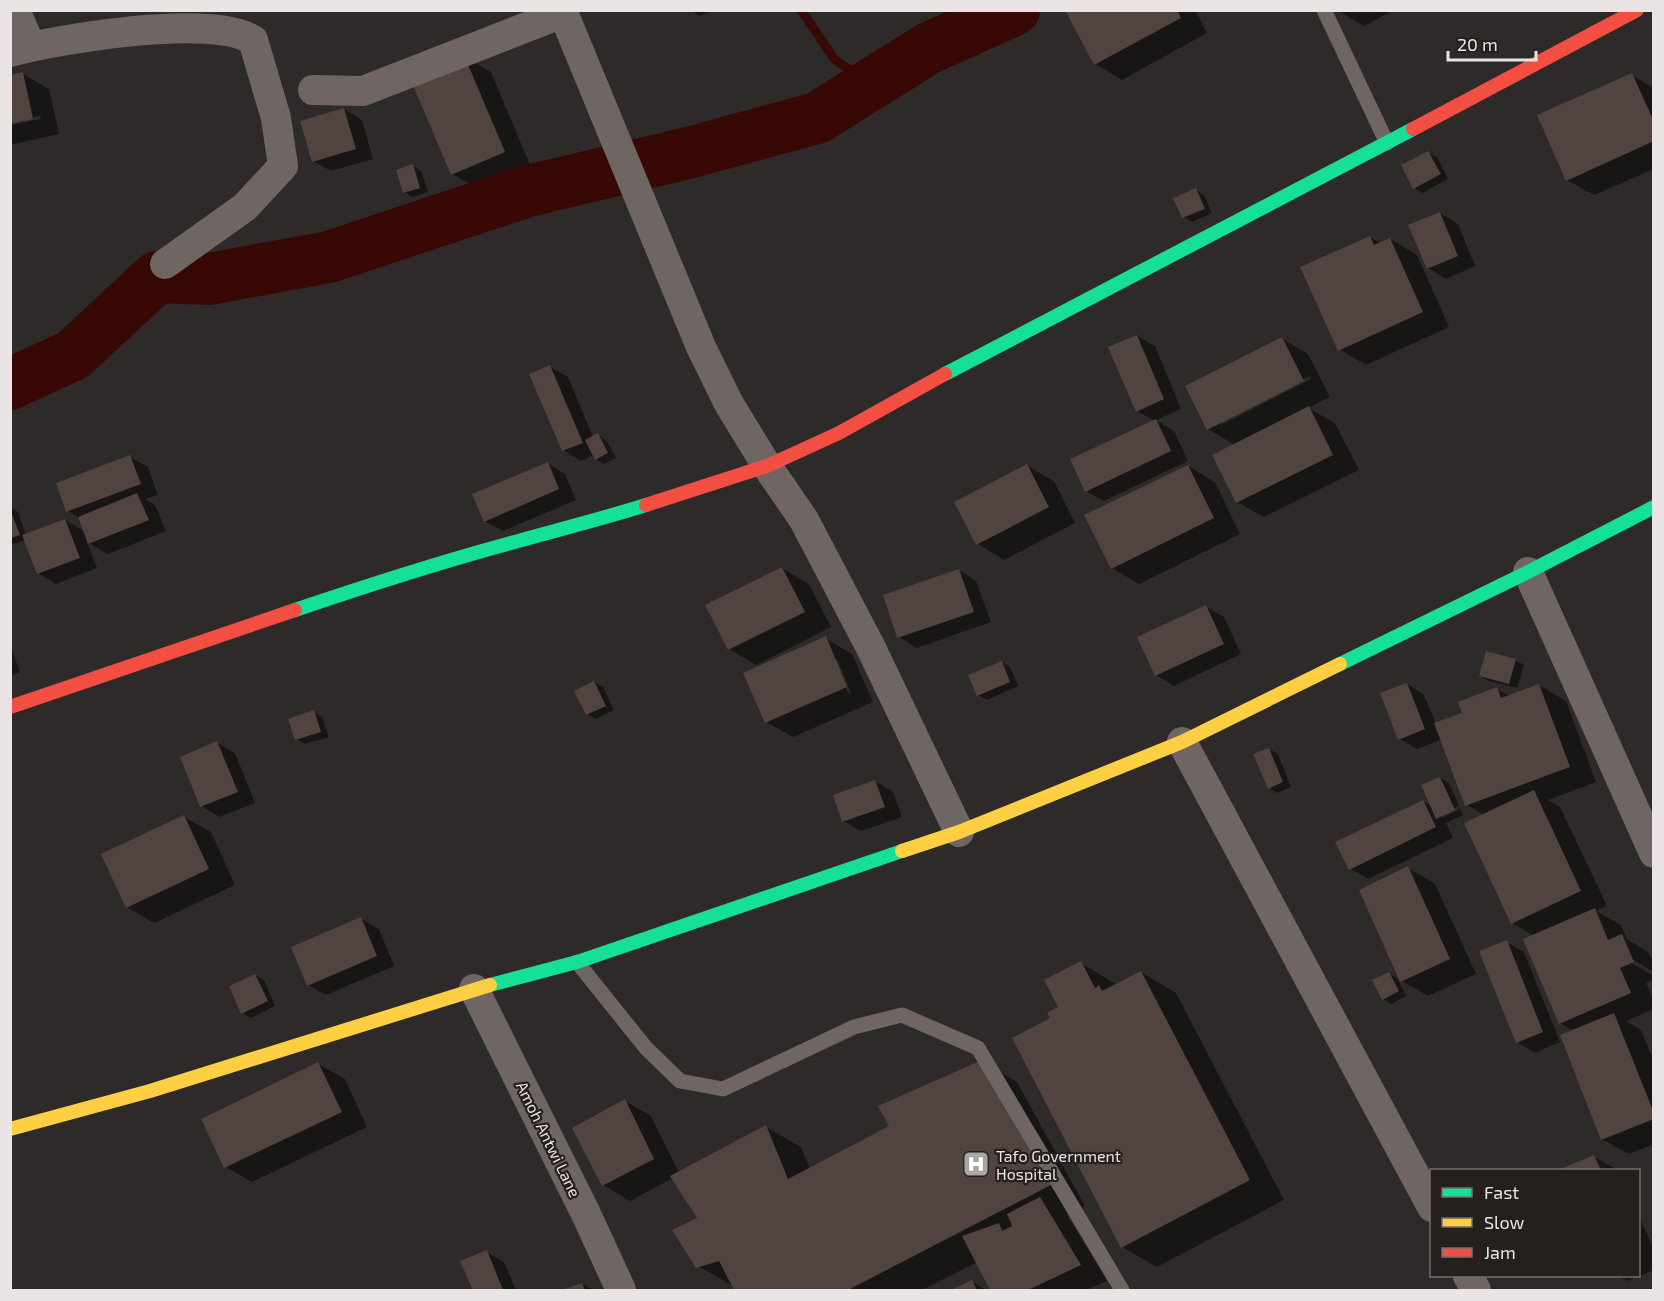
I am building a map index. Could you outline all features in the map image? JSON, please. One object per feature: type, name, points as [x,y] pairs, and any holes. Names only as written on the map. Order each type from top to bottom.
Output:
[{"type":"street","points":[[15,10],[21,49],[104,34],[166,29],[210,29],[244,34],[253,40],[276,118],[283,166],[245,207],[165,264]]},
{"type":"street","points":[[10,707],[373,584],[499,546],[605,518],[767,466],[839,433],[960,366],[1637,10]]},
{"type":"street","points":[[313,90],[363,91],[562,12],[701,347],[729,404],[804,520],[861,628],[959,832]]},
{"type":"street","points":[[10,1129],[150,1091],[474,989],[577,962],[959,832],[1182,742],[1528,572],[1653,507]]},
{"type":"street","points":[[1528,572],[1653,853]]},
{"type":"street","points":[[1182,742],[1430,1205]]},
{"type":"street","name":"Amoh Antwi Lane","points":[[474,989],[586,1214],[621,1290]]},
{"type":"lane","points":[[1324,10],[1387,143]]},
{"type":"lane","points":[[577,962],[646,1048],[680,1081],[723,1089],[854,1027],[902,1015],[978,1048],[1122,1290]]},
{"type":"building","points":[[1065,10],[1177,10],[1181,18],[1094,65]]},
{"type":"building","points":[[464,55],[505,152],[451,175],[410,78]]},
{"type":"building","points":[[23,72],[33,119],[10,124],[10,75]]},
{"type":"building","points":[[1632,73],[1654,122],[1654,141],[1566,181],[1537,115]]},
{"type":"building","points":[[344,108],[356,149],[312,162],[300,121]]},
{"type":"building","points":[[1428,151],[1441,174],[1413,189],[1401,165]]},
{"type":"building","points":[[413,164],[420,188],[403,193],[396,170]]},
{"type":"building","points":[[1196,188],[1205,209],[1182,218],[1173,198]]},
{"type":"building","points":[[1440,212],[1458,256],[1427,269],[1408,225]]},
{"type":"building","points":[[1370,236],[1374,245],[1390,238],[1423,312],[1338,351],[1300,267]]},
{"type":"building","points":[[1137,335],[1164,399],[1136,412],[1108,347]]},
{"type":"building","points":[[1282,337],[1304,381],[1207,430],[1185,386]]},
{"type":"building","points":[[550,365],[583,443],[562,451],[529,374]]},
{"type":"building","points":[[1309,406],[1333,455],[1236,503],[1212,455]]},
{"type":"building","points":[[1156,419],[1171,451],[1085,492],[1070,459]]},
{"type":"building","points":[[598,433],[608,453],[595,460],[585,440]]},
{"type":"building","points":[[130,455],[141,484],[66,512],[56,483]]},
{"type":"building","points":[[548,462],[559,489],[484,522],[472,494]]},
{"type":"building","points":[[1027,464],[1049,507],[976,545],[954,502]]},
{"type":"building","points":[[1188,465],[1214,518],[1111,569],[1084,515]]},
{"type":"building","points":[[137,493],[149,520],[88,544],[78,517]]},
{"type":"building","points":[[10,509],[20,535],[10,538]]},
{"type":"building","points":[[65,519],[80,558],[37,574],[22,535]]},
{"type":"building","points":[[782,567],[805,612],[728,650],[705,605]]},
{"type":"building","points":[[959,569],[974,612],[897,638],[883,595]]},
{"type":"building","points":[[1206,605],[1224,644],[1155,676],[1137,637]]},
{"type":"building","points":[[826,636],[847,687],[765,723],[743,673]]},
{"type":"building","points":[[1486,651],[1516,659],[1509,684],[1479,676]]},
{"type":"building","points":[[1002,661],[1010,682],[977,696],[968,675]]},
{"type":"building","points":[[594,681],[606,706],[586,715],[574,691]]},
{"type":"building","points":[[1407,683],[1425,729],[1398,740],[1380,693]]},
{"type":"building","points":[[1539,684],[1570,767],[1465,806],[1434,723],[1462,713],[1458,702],[1497,687],[1501,698]]},
{"type":"building","points":[[314,710],[321,732],[295,740],[288,719]]},
{"type":"building","points":[[217,741],[238,792],[200,807],[180,757]]},
{"type":"building","points":[[1269,748],[1283,782],[1268,789],[1253,754]]},
{"type":"building","points":[[1440,777],[1455,810],[1436,819],[1421,785]]},
{"type":"building","points":[[875,780],[885,807],[842,822],[833,795]]},
{"type":"building","points":[[1534,790],[1581,891],[1511,924],[1464,823]]},
{"type":"building","points":[[1423,800],[1436,827],[1349,870],[1335,842]]},
{"type":"building","points":[[184,815],[209,869],[126,908],[101,854]]},
{"type":"building","points":[[1408,866],[1450,959],[1400,982],[1359,890]]},
{"type":"building","points":[[1595,908],[1608,940],[1622,934],[1634,962],[1620,968],[1631,993],[1559,1024],[1523,939]]},
{"type":"building","points":[[361,917],[377,956],[307,986],[291,947]]},
{"type":"building","points":[[1507,940],[1543,1032],[1516,1043],[1479,951]]},
{"type":"building","points":[[1081,961],[1095,988],[1099,985],[1102,991],[1141,971],[1250,1180],[1121,1248],[1012,1038],[1050,1018],[1047,1013],[1058,1007],[1044,980]]},
{"type":"building","points":[[1389,972],[1399,991],[1382,1000],[1372,980]]},
{"type":"building","points":[[255,974],[268,1001],[241,1014],[229,986]]},
{"type":"building","points":[[1614,1013],[1654,1113],[1654,1119],[1601,1140],[1560,1035]]},
{"type":"building","name":"Tafo Government Hospital","points":[[982,1060],[1051,1185],[848,1290],[734,1290],[719,1261],[696,1268],[672,1230],[697,1218],[670,1176],[766,1125],[788,1179],[889,1126],[878,1106]]},
{"type":"building","points":[[318,1062],[342,1112],[224,1168],[201,1119]]},
{"type":"building","points":[[625,1099],[654,1159],[602,1186],[572,1128]]},
{"type":"building","points":[[1594,1155],[1601,1169],[1560,1169]]},
{"type":"building","points":[[1040,1197],[1081,1265],[1028,1290],[990,1290],[962,1236],[999,1223],[1002,1231],[1012,1226],[1007,1214]]},
{"type":"building","points":[[487,1250],[503,1290],[473,1290],[460,1261]]},
{"type":"building","points":[[972,1280],[977,1290],[951,1290]]},
{"type":"building","points":[[582,1283],[585,1290],[562,1290]]},
{"type":"waterway","points":[[801,10],[835,60],[871,84]]},
{"type":"waterway","points":[[10,384],[73,355],[157,277],[209,279],[329,257],[528,191],[688,153],[817,118],[929,48],[1014,10]]},
{"type":"traffic: fast","points":[[945,374],[1413,129]]},
{"type":"traffic: fast","points":[[295,610],[448,561],[646,505]]},
{"type":"traffic: fast","points":[[1340,664],[1654,507]]},
{"type":"traffic: fast","points":[[490,985],[577,962],[902,851]]},
{"type":"traffic: slow","points":[[902,851],[959,832],[1182,742],[1340,664]]},
{"type":"traffic: slow","points":[[10,1129],[150,1091],[490,985]]},
{"type":"traffic: jam","points":[[1413,129],[1637,10]]},
{"type":"traffic: jam","points":[[646,505],[767,466],[839,433],[945,374]]},
{"type":"traffic: jam","points":[[10,707],[295,610]]},
{"type":"place","name":"Tafo Government Hospital","points":[[976,1164]]}]
